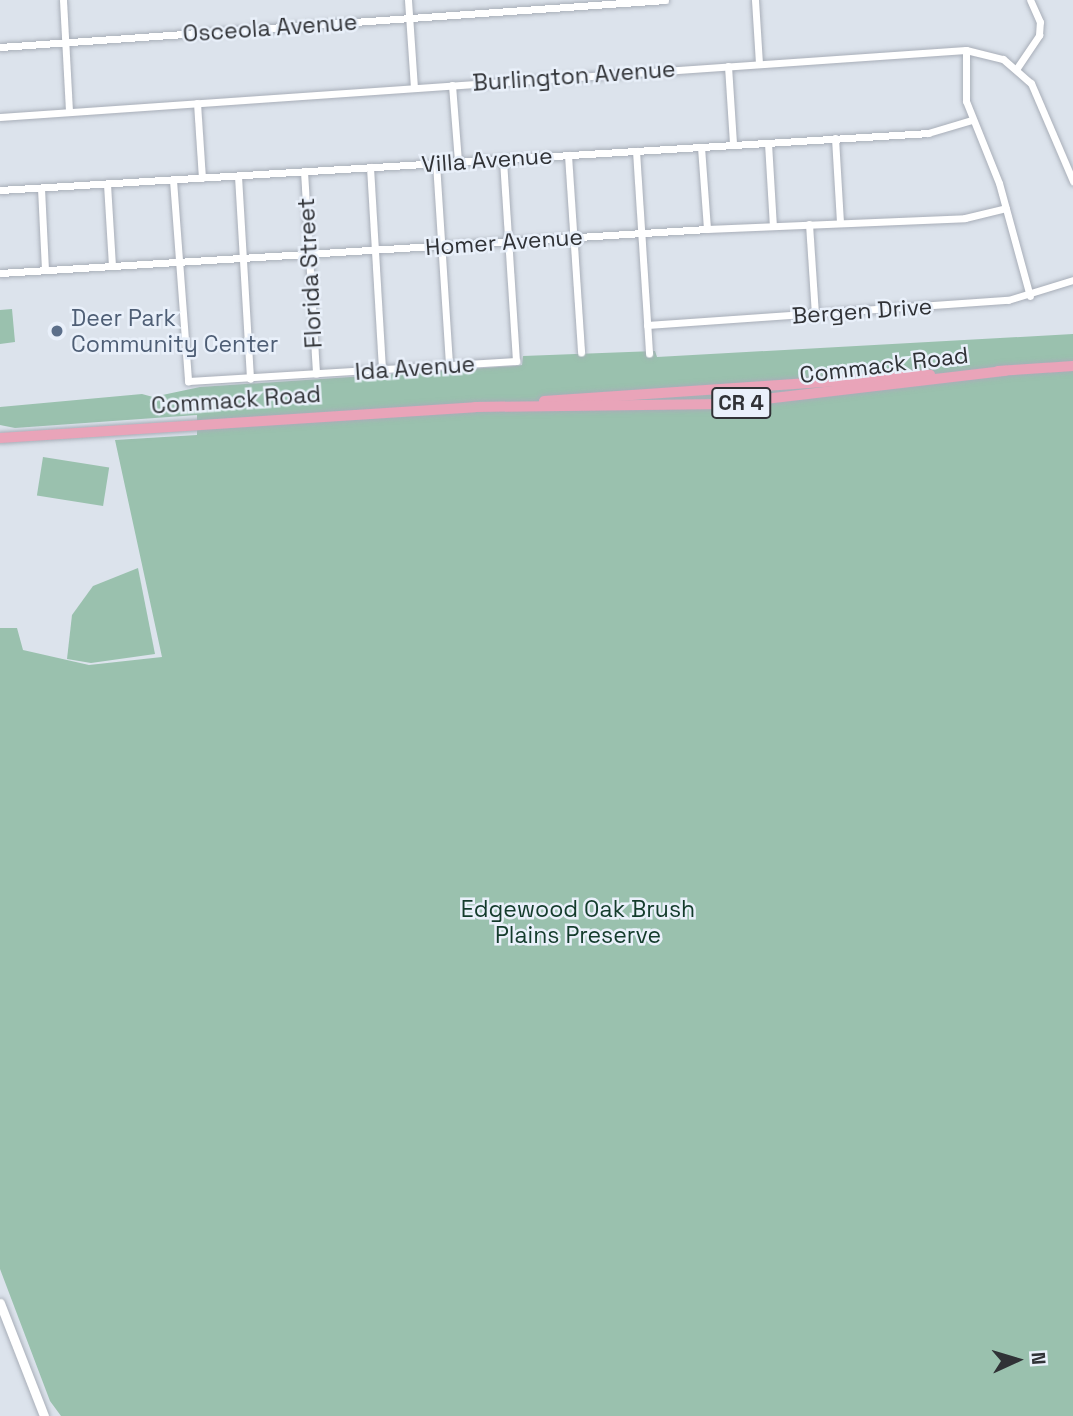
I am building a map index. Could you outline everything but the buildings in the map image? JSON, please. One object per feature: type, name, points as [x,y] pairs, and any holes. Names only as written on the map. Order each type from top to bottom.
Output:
[{"type":"main road","name":"Commack Road","points":[[0,438],[1073,366]]},
{"type":"street","points":[[63,0],[69,111]]},
{"type":"street","points":[[408,0],[414,88]]},
{"type":"street","name":"Osceola Avenue","points":[[0,47],[665,0]]},
{"type":"street","points":[[755,0],[759,63]]},
{"type":"street","points":[[1017,68],[1039,35],[1040,22],[1030,0]]},
{"type":"street","points":[[966,50],[964,84],[972,120],[1006,208],[1030,296]]},
{"type":"street","name":"Burlington Avenue","points":[[0,117],[966,50],[990,54],[1017,68],[1042,101],[1073,181]]},
{"type":"street","points":[[728,66],[733,144]]},
{"type":"street","points":[[452,85],[458,161]]},
{"type":"street","points":[[197,103],[202,178]]},
{"type":"street","name":"Villa Avenue","points":[[0,190],[944,131],[972,120]]},
{"type":"street","points":[[835,138],[840,222]]},
{"type":"street","points":[[768,143],[773,226]]},
{"type":"street","points":[[701,147],[707,229]]},
{"type":"street","points":[[636,150],[649,354]]},
{"type":"street","points":[[568,155],[581,353]]},
{"type":"street","points":[[502,159],[508,241]]},
{"type":"street","points":[[436,163],[449,365]]},
{"type":"street","points":[[370,167],[382,370]]},
{"type":"street","name":"Florida Street","points":[[304,171],[316,374]]},
{"type":"street","points":[[238,176],[250,379]]},
{"type":"street","points":[[173,180],[177,262]]},
{"type":"street","points":[[107,184],[112,266]]},
{"type":"street","points":[[41,188],[45,271]]},
{"type":"street","name":"Homer Avenue","points":[[0,273],[707,229],[965,218],[1006,208]]},
{"type":"street","points":[[809,224],[815,314]]},
{"type":"street","name":"Ida Avenue","points":[[177,262],[188,381],[250,379],[516,361],[508,241]]},
{"type":"street","name":"Bergen Drive","points":[[648,325],[1030,296],[1073,281]]},
{"type":"street","points":[[0,1303],[44,1416]]},
{"type":"green space","points":[[12,309],[15,342],[0,344],[0,310]]},
{"type":"green space","name":"Edgewood Oak Brush Plains Preserve","points":[[1073,334],[1073,1416],[61,1416],[50,1401],[0,1269],[0,628],[17,628],[23,650],[89,665],[162,657],[115,440],[197,435],[197,415],[15,428],[0,425],[0,407],[142,394],[153,397],[200,387],[515,366],[522,365],[523,356],[655,351],[657,357]]},
{"type":"green space","points":[[43,457],[109,467],[103,506],[37,496]]},
{"type":"green space","points":[[138,568],[155,654],[91,663],[67,659],[72,615],[93,586]]},
{"type":"place","name":"Deer Park Community Center","points":[[57,331]]}]
